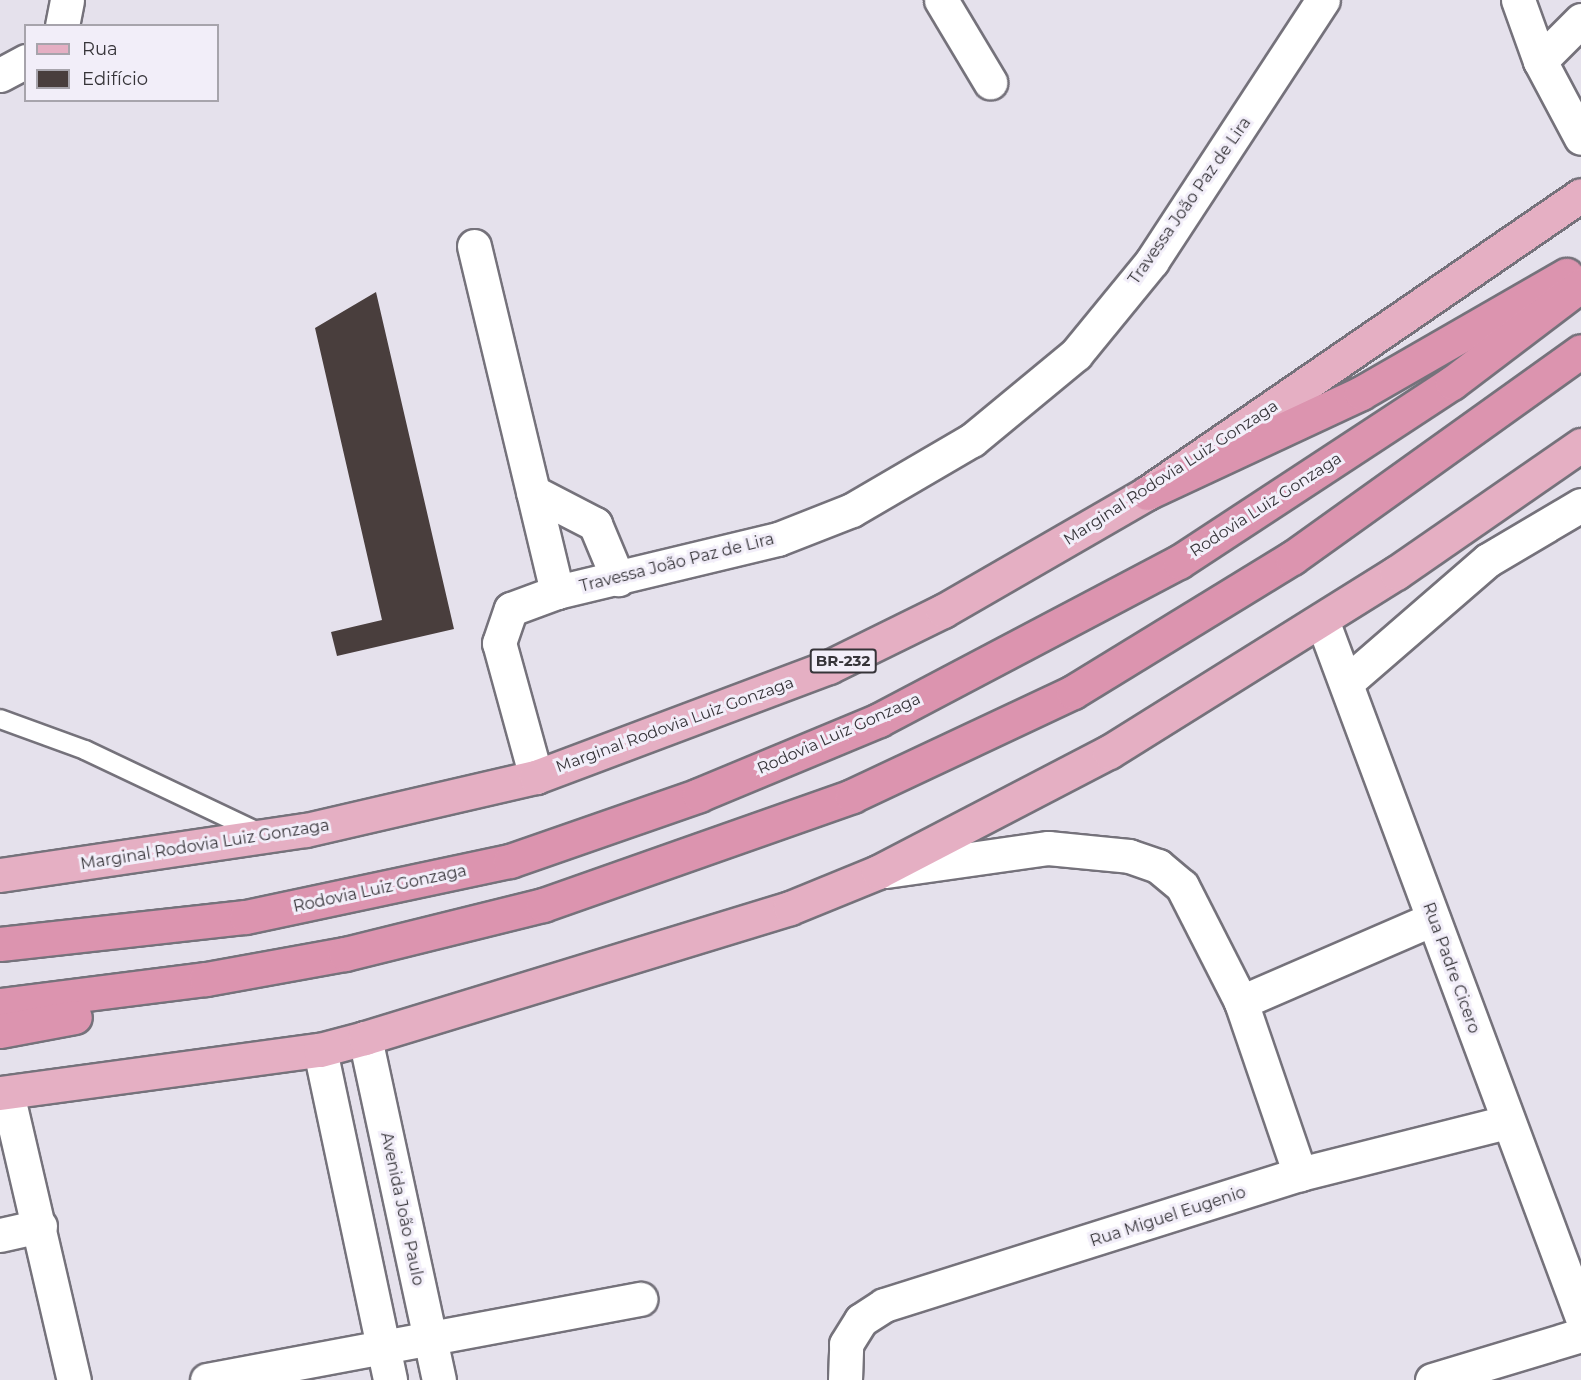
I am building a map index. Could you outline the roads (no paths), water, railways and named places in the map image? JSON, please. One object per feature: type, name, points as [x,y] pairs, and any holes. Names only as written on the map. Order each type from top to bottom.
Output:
[{"type":"highway","points":[[1147,493],[1361,393],[1581,266]]},
{"type":"highway","name":"Rodovia Luiz Gonzaga","points":[[0,944],[258,915],[510,861],[699,795],[879,720],[1179,562],[1452,383],[1581,285]]},
{"type":"highway","points":[[0,1031],[178,1001],[345,954],[543,906],[841,800],[1052,702],[1292,558],[1581,351]]},
{"type":"highway","points":[[1495,413],[1581,368]]},
{"type":"highway","points":[[0,1005],[206,979],[345,954]]},
{"type":"main road","name":"Marginal Rodovia Luiz Gonzaga","points":[[0,875],[265,835],[536,777],[829,668],[943,611],[1147,493],[1581,195]]},
{"type":"main road","points":[[4,1093],[320,1050],[790,908],[878,872],[1109,752],[1322,620],[1581,445]]},
{"type":"street","points":[[62,24],[67,0]]},
{"type":"street","points":[[941,0],[990,82]]},
{"type":"street","name":"Travessa João Paz de Lira","points":[[536,777],[499,643],[511,609],[557,592],[778,539],[852,510],[972,440],[1076,354],[1152,261],[1323,0]]},
{"type":"street","points":[[1518,0],[1540,61],[1581,138]]},
{"type":"street","points":[[1540,61],[1581,20]]},
{"type":"street","points":[[0,75],[24,62]]},
{"type":"street","points":[[474,246],[557,592]]},
{"type":"street","points":[[533,492],[595,524],[618,579]]},
{"type":"street","points":[[1347,682],[1488,560],[1581,505]]},
{"type":"street","name":"Rua Padre Cicero","points":[[1322,620],[1347,682],[1507,1122],[1581,1315]]},
{"type":"street","points":[[878,872],[1048,848],[1129,856],[1158,866],[1182,886],[1241,1002],[1300,1174]]},
{"type":"street","points":[[1241,1002],[1432,919]]},
{"type":"street","name":"Avenida João Paulo","points":[[365,1038],[439,1380]]},
{"type":"street","points":[[320,1050],[390,1380]]},
{"type":"street","points":[[4,1093],[40,1226],[74,1380]]},
{"type":"street","name":"Rua Miguel Eugenio","points":[[845,1380],[846,1344],[861,1320],[884,1305],[1300,1174],[1507,1122]]},
{"type":"street","points":[[0,1235],[40,1226]]},
{"type":"street","points":[[207,1380],[641,1299]]},
{"type":"street","points":[[1432,1380],[1581,1335]]},
{"type":"lane","points":[[0,719],[85,750],[265,835]]}]
